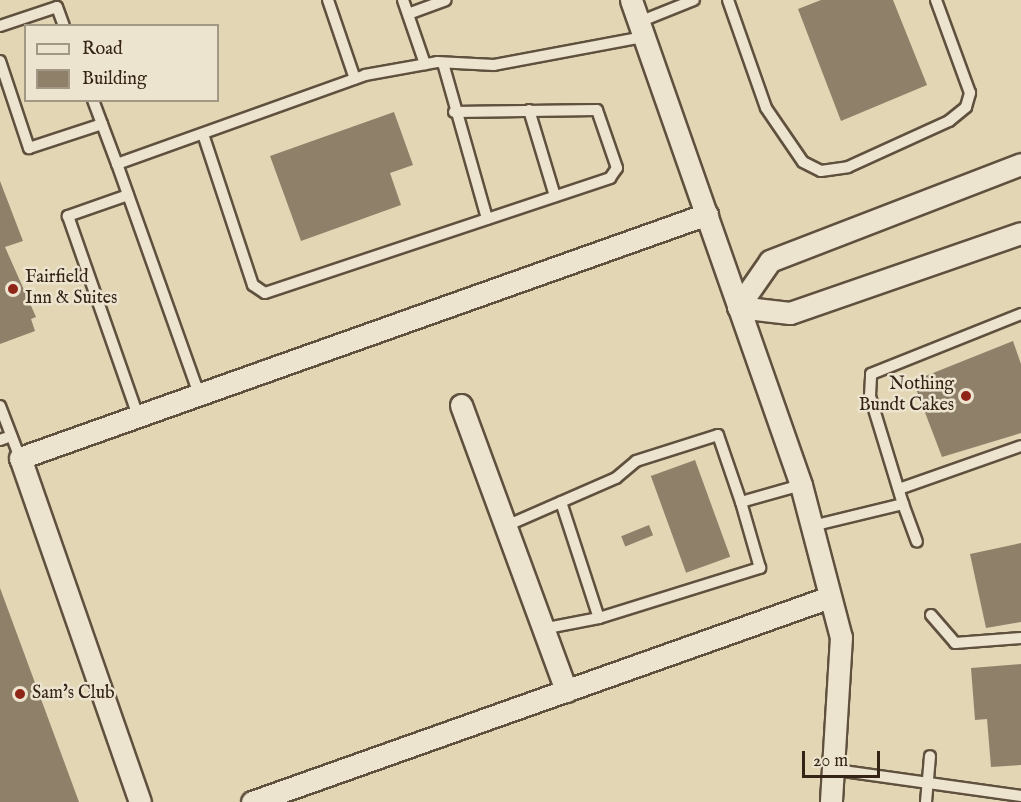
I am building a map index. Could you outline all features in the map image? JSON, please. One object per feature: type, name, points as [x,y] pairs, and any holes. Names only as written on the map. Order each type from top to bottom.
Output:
[{"type":"street","points":[[631,0],[801,485],[841,637],[836,770],[831,802]]},
{"type":"street","points":[[738,307],[770,261],[1021,164]]},
{"type":"street","points":[[140,802],[20,458],[707,214]]},
{"type":"street","points":[[738,307],[790,312],[1021,233]]},
{"type":"street","points":[[461,405],[566,691]]},
{"type":"street","points":[[252,802],[830,597]]},
{"type":"lane","points":[[328,0],[355,79]]},
{"type":"lane","points":[[403,0],[425,64]]},
{"type":"lane","points":[[408,14],[446,0]]},
{"type":"lane","points":[[117,165],[355,79],[425,64],[494,65],[642,29],[694,0]]},
{"type":"lane","points":[[728,0],[766,108],[803,162],[821,171],[848,167],[949,121],[966,107],[970,93],[936,0]]},
{"type":"lane","points":[[0,26],[57,7],[63,24]]},
{"type":"lane","points":[[0,61],[34,150],[102,124]]},
{"type":"lane","points":[[443,63],[454,112],[487,219]]},
{"type":"lane","points":[[94,102],[199,394]]},
{"type":"lane","points":[[202,134],[253,285],[265,293],[555,196],[614,173],[602,116],[591,108],[454,112]]},
{"type":"lane","points":[[529,110],[555,196]]},
{"type":"lane","points":[[128,195],[68,216],[138,416]]},
{"type":"lane","points":[[917,542],[870,396],[871,374],[1021,314]]},
{"type":"lane","points":[[0,406],[20,458]]},
{"type":"lane","points":[[506,526],[616,478],[636,461],[718,435],[741,502],[759,568],[599,618],[542,629]]},
{"type":"lane","points":[[0,440],[11,436]]},
{"type":"lane","points":[[899,489],[1021,446]]},
{"type":"lane","points":[[741,502],[801,485]]},
{"type":"lane","points":[[561,502],[599,618]]},
{"type":"lane","points":[[812,526],[903,504]]},
{"type":"lane","points":[[931,615],[955,643],[1021,638]]},
{"type":"lane","points":[[926,802],[930,756]]},
{"type":"lane","points":[[836,770],[1021,796]]},
{"type":"building","points":[[821,0],[893,0],[927,85],[841,121],[798,9]]},
{"type":"building","points":[[394,112],[413,165],[390,173],[401,205],[301,241],[270,156]]},
{"type":"building","name":"Fairfield Inn & Suites","points":[[0,181],[23,241],[5,247],[36,317],[31,319],[35,331],[0,344]]},
{"type":"building","points":[[1013,341],[1021,364],[1021,433],[942,457],[913,381]]},
{"type":"building","points":[[695,460],[730,557],[686,573],[651,476]]},
{"type":"building","points":[[649,525],[653,535],[625,546],[621,536]]},
{"type":"building","points":[[1021,543],[1021,622],[986,628],[970,554]]},
{"type":"building","name":"Sam's Club","points":[[0,588],[79,802],[0,802]]},
{"type":"building","points":[[1021,664],[1021,765],[991,767],[987,719],[975,720],[971,668]]},
{"type":"place","name":"Fairfield Inn & Suites","points":[[13,289]]},
{"type":"place","name":"Nothing Bundt Cakes","points":[[966,396]]},
{"type":"place","name":"Sam's Club","points":[[20,694]]}]
